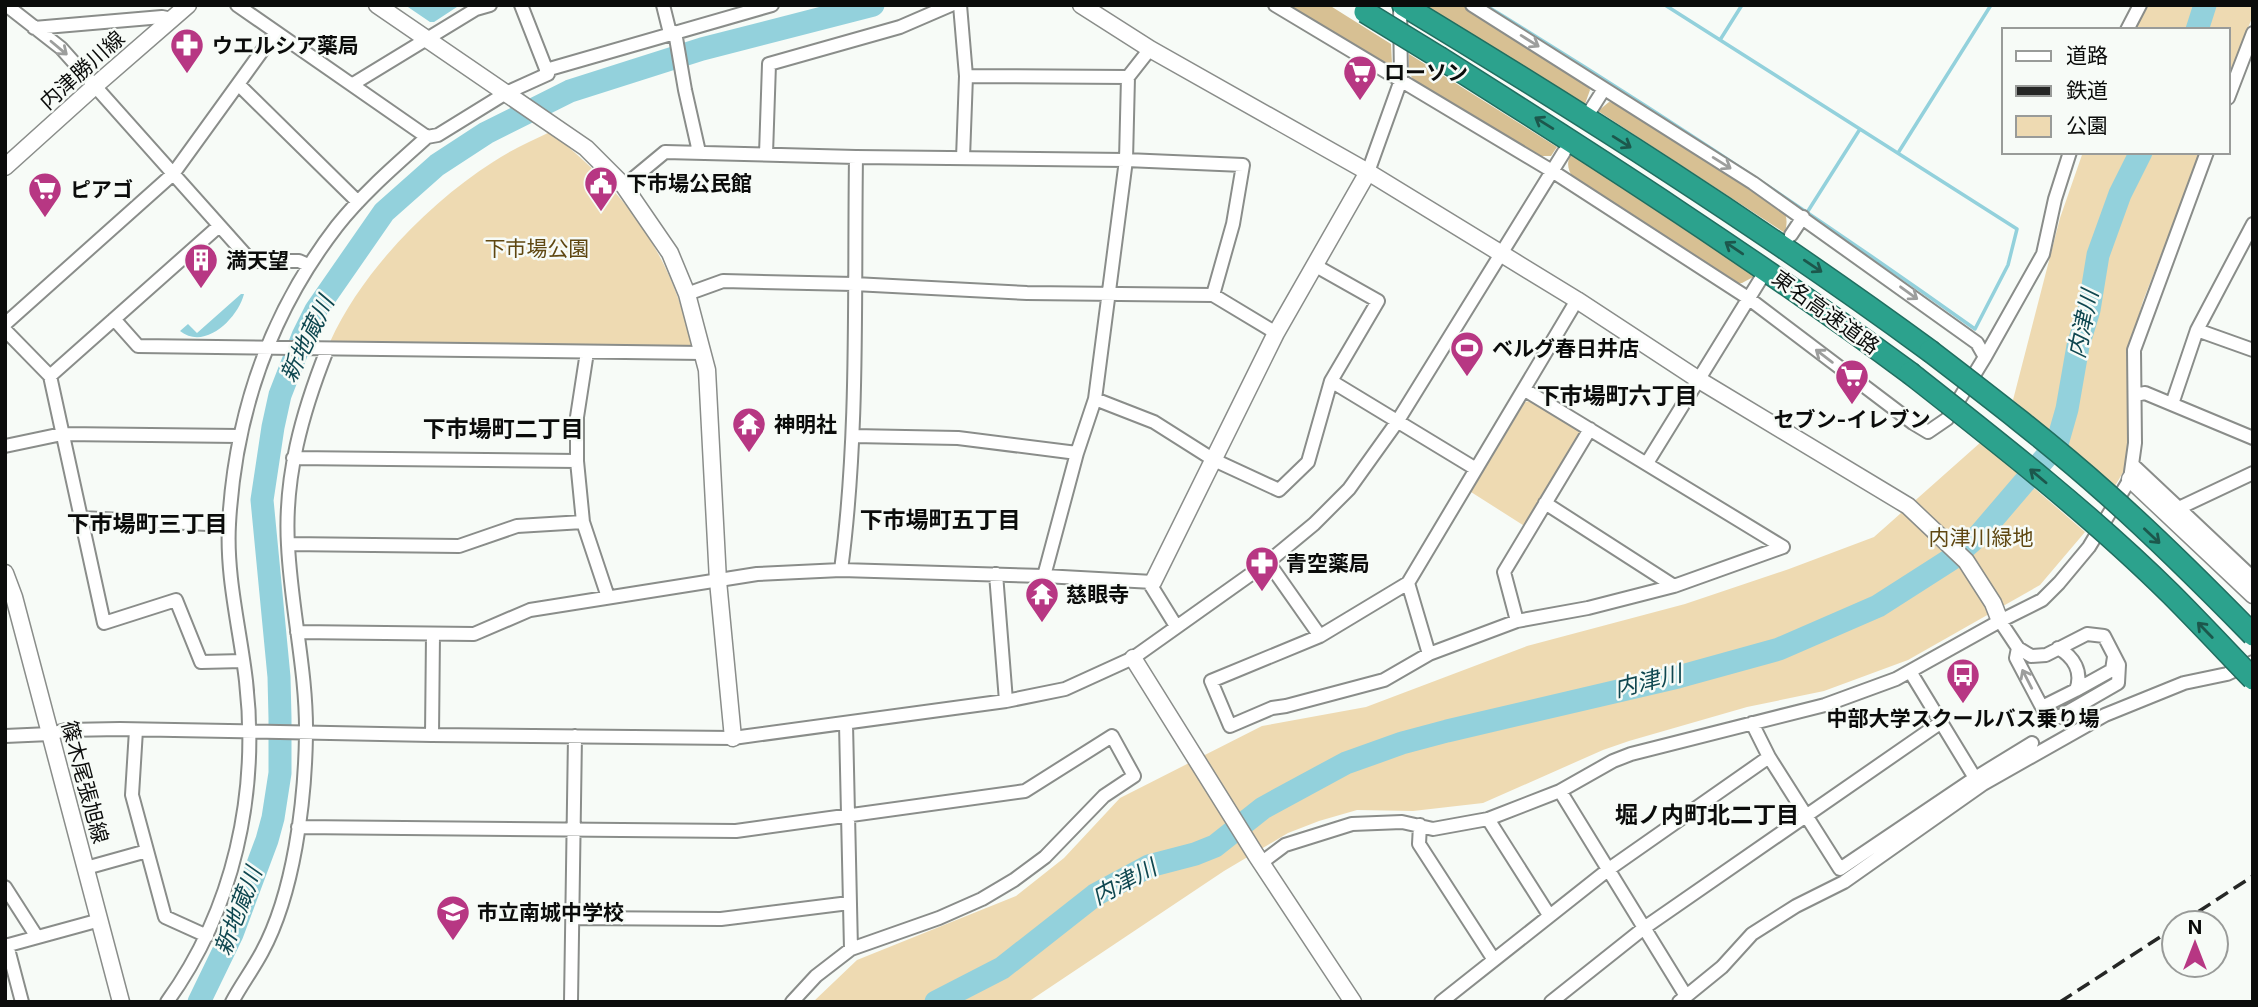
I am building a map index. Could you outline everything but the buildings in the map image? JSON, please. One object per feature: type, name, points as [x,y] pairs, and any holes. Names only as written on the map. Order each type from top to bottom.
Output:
[{"type":"highway","name":"東名高速道路","points":[[1401,5],[1724,206],[1930,351],[2015,416],[2106,493],[2194,575],[2253,635]]},
{"type":"highway","name":"東名高速道路","points":[[1359,9],[1704,227],[1910,373],[1997,441],[2082,514],[2170,593],[2253,679]]},
{"type":"street","name":"内津勝川線","points":[[5,167],[188,5]]},
{"type":"street","points":[[237,5],[427,137]]},
{"type":"street","points":[[377,5],[586,148],[625,186],[670,253],[687,294],[707,370],[718,582],[733,737]]},
{"type":"street","points":[[353,84],[476,9],[490,5]]},
{"type":"street","points":[[167,1002],[184,979],[207,936],[226,888],[240,839],[255,732],[231,576],[229,525],[239,436],[270,348],[308,265],[358,202],[427,137],[438,135],[548,74],[521,5]]},
{"type":"street","points":[[663,5],[699,152]]},
{"type":"street","points":[[546,70],[772,5]]},
{"type":"street","points":[[766,154],[768,64],[900,27],[951,5]]},
{"type":"street","points":[[960,5],[966,76],[963,158]]},
{"type":"street","points":[[1082,5],[1150,50],[1368,172],[1577,300],[1699,380],[1919,514],[1966,561],[2018,648],[2031,656],[2046,654],[2087,634],[2104,636],[2119,665],[2118,683],[2059,717],[2045,713],[2016,658],[2018,648]]},
{"type":"street","points":[[1275,5],[1552,171],[1748,298],[1928,432],[1947,419],[2043,254],[2055,199],[2069,154]]},
{"type":"street","points":[[1152,583],[1276,333],[1368,172],[1401,80],[1401,5]]},
{"type":"street","points":[[1472,5],[1803,217],[1978,343],[1985,356]]},
{"type":"street","points":[[2128,28],[2140,5]]},
{"type":"street","points":[[8,10],[61,48],[251,261],[299,261],[308,265]]},
{"type":"street","points":[[34,29],[162,16],[172,19]]},
{"type":"street","points":[[8,316],[173,174],[275,33]]},
{"type":"street","points":[[2230,93],[2253,33]]},
{"type":"street","points":[[1044,576],[1077,453],[1095,399],[1126,160],[1128,77],[1150,50]]},
{"type":"street","points":[[966,76],[1128,77]]},
{"type":"street","points":[[239,85],[358,202]]},
{"type":"street","points":[[1592,108],[1604,89]]},
{"type":"street","points":[[625,186],[666,152],[1126,160],[1243,165],[1233,224],[1213,295]]},
{"type":"street","points":[[5,736],[50,734],[66,730],[136,730],[733,737],[1006,701],[1065,689],[1133,658],[1268,562],[1314,524],[1349,489],[1397,422],[1564,152]]},
{"type":"street","points":[[1259,859],[1285,845],[1352,824],[1402,821],[1433,829],[1488,819],[1560,791],[1613,761],[1631,754],[1825,705],[1911,673],[2000,621],[2042,600],[2089,547],[2132,472],[2134,350],[2206,154]]},
{"type":"street","points":[[841,570],[849,506],[853,436],[856,157]]},
{"type":"street","points":[[1791,235],[1803,217]]},
{"type":"street","points":[[2172,404],[2197,330],[2253,224]]},
{"type":"street","points":[[50,376],[219,226]]},
{"type":"street","points":[[1095,399],[1154,422],[1214,460],[1279,490],[1308,462],[1331,381],[1378,301],[1316,266]]},
{"type":"street","points":[[1647,463],[1760,280]]},
{"type":"street","points":[[687,294],[723,281],[1108,295],[1213,295],[1276,333]]},
{"type":"street","points":[[1525,390],[1783,547],[1674,586],[1588,608],[1517,621],[1429,654],[1384,680],[1272,708],[1230,726],[1211,681],[1320,636],[1408,583],[1577,300]]},
{"type":"street","points":[[114,319],[138,346],[703,353]]},
{"type":"street","points":[[5,330],[50,376],[104,624],[176,600],[201,662],[243,661]]},
{"type":"street","points":[[2197,330],[2253,350]]},
{"type":"street","points":[[232,1002],[263,951],[278,914],[293,862],[298,827],[303,676],[288,544],[289,488],[307,399],[323,350]]},
{"type":"street","points":[[587,352],[577,417],[577,461],[583,522],[608,597]]},
{"type":"street","points":[[1331,381],[1476,469]]},
{"type":"street","points":[[2135,395],[2145,393],[2253,438]]},
{"type":"street","points":[[1517,621],[1504,572],[1590,429]]},
{"type":"street","points":[[5,446],[62,434],[239,436]]},
{"type":"street","points":[[853,436],[958,438],[1077,453]]},
{"type":"street","points":[[293,458],[577,461]]},
{"type":"street","points":[[2132,472],[2179,508],[2250,570]]},
{"type":"street","points":[[2132,472],[2253,595]]},
{"type":"street","points":[[2179,508],[2253,473]]},
{"type":"street","points":[[1545,503],[1674,586]]},
{"type":"street","points":[[81,518],[229,525]]},
{"type":"street","points":[[288,544],[459,546],[517,526],[583,522]]},
{"type":"street","points":[[1268,562],[1320,636]]},
{"type":"street","points":[[297,632],[474,634],[530,610],[757,574],[841,570],[1044,576],[1152,583]]},
{"type":"street","name":"篠木尾張旭線","points":[[5,573],[14,597],[121,1002]]},
{"type":"street","points":[[996,574],[1006,701]]},
{"type":"street","points":[[1152,583],[1176,626]]},
{"type":"street","points":[[1408,583],[1429,654]]},
{"type":"street","points":[[432,735],[433,634]]},
{"type":"street","points":[[2058,648],[2067,653],[2076,665],[2079,682],[2076,690]]},
{"type":"street","points":[[2042,707],[2112,670],[2115,657]]},
{"type":"street","points":[[1133,658],[1259,859],[1353,1002]]},
{"type":"street","points":[[1560,791],[1644,928],[1682,999],[1722,967],[1752,934],[1796,906],[1844,882],[1983,784],[2105,715],[2184,683],[2227,674],[2253,662]]},
{"type":"street","points":[[1911,673],[1975,778]]},
{"type":"street","points":[[1752,723],[1769,757],[1840,869],[2032,743]]},
{"type":"street","points":[[1552,1002],[1644,928],[1940,723]]},
{"type":"street","points":[[846,724],[851,949]]},
{"type":"street","points":[[136,730],[132,796],[164,917],[207,936]]},
{"type":"street","points":[[571,1002],[575,736]]},
{"type":"street","points":[[298,827],[736,831],[1025,792],[1112,736],[1134,776],[1104,796],[1045,858],[982,899],[939,918],[851,949],[816,976],[792,1002]]},
{"type":"street","points":[[1441,1002],[1609,869],[1769,757]]},
{"type":"street","points":[[1488,819],[1549,915]]},
{"type":"street","points":[[1420,825],[1419,844],[1494,960]]},
{"type":"street","points":[[86,867],[147,851]]},
{"type":"street","points":[[5,887],[37,937]]},
{"type":"street","points":[[572,918],[721,919],[849,903]]},
{"type":"street","points":[[22,1002],[6,946],[100,920]]},
{"type":"green space","points":[[2145,5],[2253,5],[2253,15],[2230,75],[2230,28],[2136,28]]},
{"type":"green space","name":"下市場公園","points":[[550,132],[601,177],[641,226],[672,281],[692,346],[330,342],[360,290],[422,218],[445,197],[493,162]]},
{"type":"green space","points":[[2082,154],[2200,154],[2143,301],[2129,350],[2129,462],[2115,486],[2013,400],[2060,218]]},
{"type":"green space","points":[[1530,401],[1583,433],[1526,527],[1471,492],[1525,402]]},
{"type":"green space","name":"内津川緑地","points":[[1981,442],[2085,532],[2040,585],[1908,660],[1824,691],[1747,707],[1629,741],[1483,803],[1413,811],[1357,810],[1288,833],[1224,871],[1028,1002],[813,1002],[857,960],[1016,896],[1064,858],[1120,798],[1262,726],[1366,707],[1527,646],[1685,604],[1874,537]]},
{"type":"shaded area","points":[[1287,5],[1329,5],[1391,44],[1392,64],[1388,65]]},
{"type":"shaded area","points":[[1424,5],[1463,5],[1586,81],[1590,90],[1585,104]]},
{"type":"shaded area","points":[[1409,54],[1557,147],[1551,156],[1537,156],[1415,82],[1409,73]]},
{"type":"shaded area","points":[[1609,102],[1619,103],[1782,208],[1786,220],[1785,233],[1598,111]]},
{"type":"shaded area","points":[[1571,154],[1755,276],[1734,284],[1573,178],[1568,166]]},
{"type":"water","points":[[405,5],[460,5],[430,22]]},
{"type":"water","points":[[244,294],[235,313],[219,329],[200,337],[180,331],[188,324],[197,333]]},
{"type":"waterway","name":"新地蔵川","points":[[199,1002],[232,934],[273,818],[280,773],[279,677],[262,500],[280,395],[316,310],[384,212],[437,165],[486,133],[570,91],[702,49],[873,5]]},
{"type":"waterway","points":[[1485,5],[1733,162],[1975,329],[2008,265],[2017,229],[1665,5]]},
{"type":"waterway","points":[[1720,40],[1742,5]]},
{"type":"waterway","points":[[1898,153],[1991,5]]},
{"type":"waterway","name":"内津川","points":[[2198,28],[2205,5]]},
{"type":"waterway","points":[[1808,211],[1860,129]]},
{"type":"waterway","name":"内津川","points":[[936,1002],[1002,968],[1095,895],[1149,866],[1215,846],[1263,808],[1346,763],[1402,743],[1447,731],[1678,677],[1779,649],[1878,606],[1953,558],[1980,534],[2057,444],[2067,409],[2078,346],[2089,310],[2098,255],[2120,194],[2140,154]]},
{"type":"railway","points":[[2202,909],[2253,876]]},
{"type":"railway","points":[[2060,1002],[2160,937]]},
{"type":"place","name":"ウエルシア薬局","points":[[187,75]]},
{"type":"place","name":"ローソン","points":[[1360,102]]},
{"type":"place","name":"下市場公民館","points":[[601,213]]},
{"type":"place","name":"ピアゴ","points":[[45,219]]},
{"type":"place","name":"満天望","points":[[201,290]]},
{"type":"place","name":"ベルグ春日井店","points":[[1467,378]]},
{"type":"place","name":"セブン-イレブン","points":[[1852,406]]},
{"type":"place","name":"神明社","points":[[749,454]]},
{"type":"place","name":"青空薬局","points":[[1262,593]]},
{"type":"place","name":"慈眼寺","points":[[1042,624]]},
{"type":"place","name":"中部大学スクールバス乗り場","points":[[1963,705]]},
{"type":"place","name":"市立南城中学校","points":[[453,942]]},
{"type":"district","name":"下市場町六丁目","points":[[1617,396]]},
{"type":"district","name":"下市場町二丁目","points":[[503,429]]},
{"type":"district","name":"下市場町五丁目","points":[[940,520]]},
{"type":"district","name":"下市場町三丁目","points":[[147,524]]},
{"type":"district","name":"堀ノ内町北二丁目","points":[[1707,815]]}]
